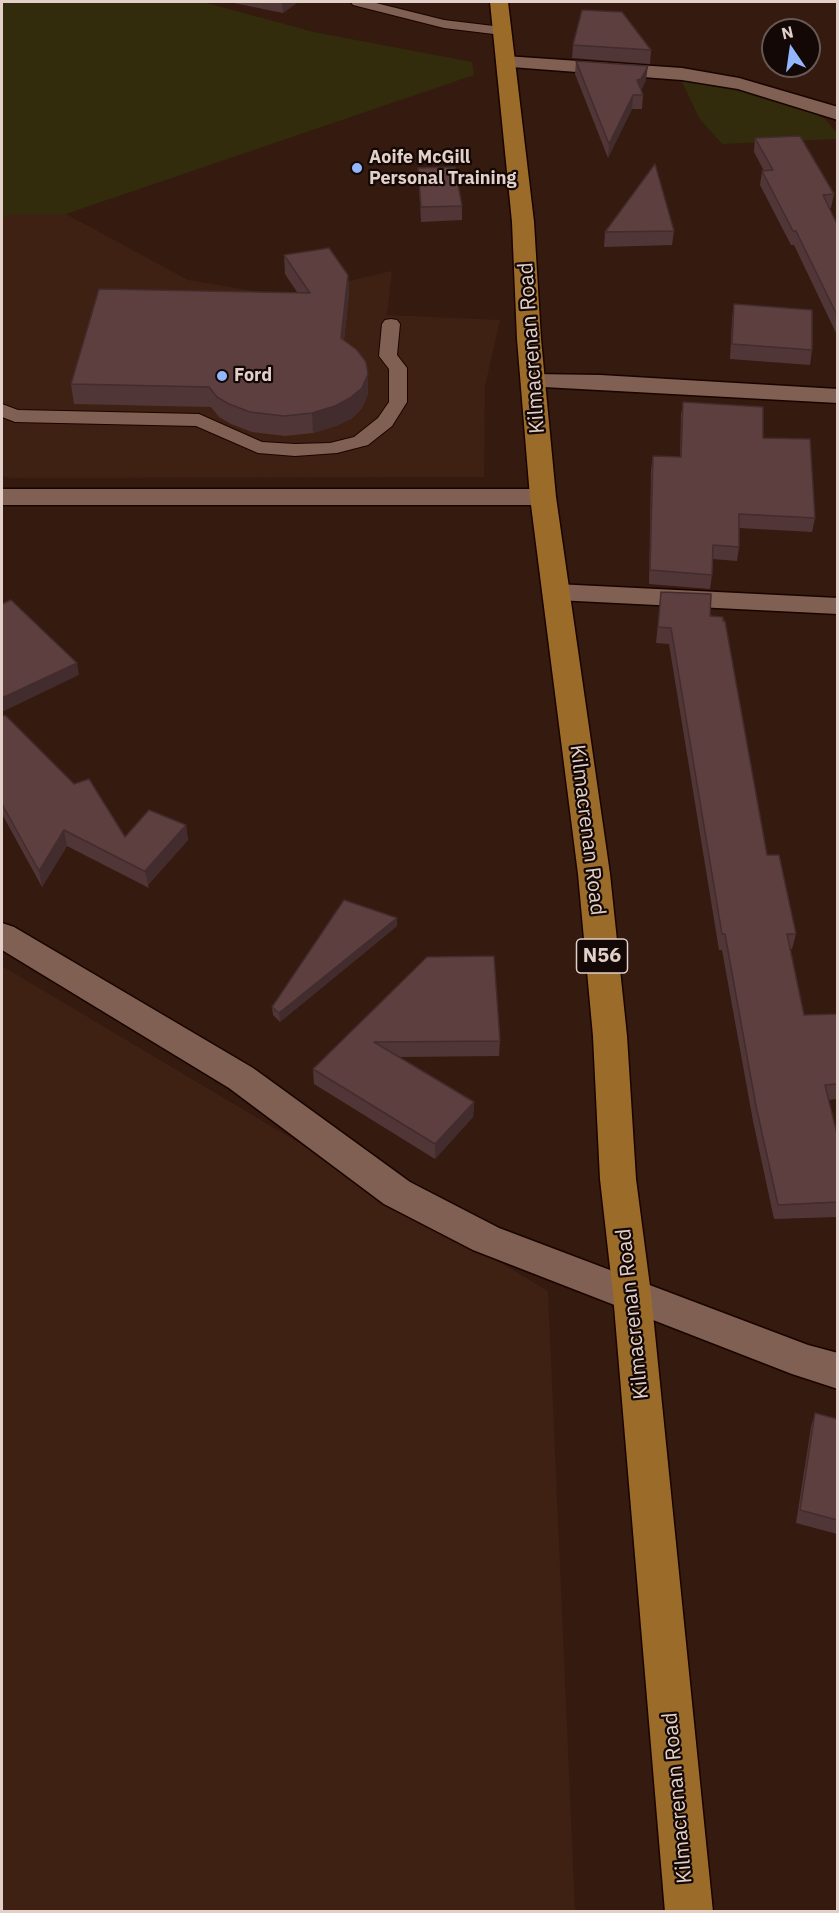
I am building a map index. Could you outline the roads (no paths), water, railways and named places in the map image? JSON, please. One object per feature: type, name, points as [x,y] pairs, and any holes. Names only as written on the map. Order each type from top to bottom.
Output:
[{"type":"main road","name":"Kilmacrenan Road","points":[[502,31],[523,222],[543,497],[594,874],[610,1036],[618,1179],[632,1294],[689,1911]]},
{"type":"street","points":[[502,31],[614,68],[682,74],[768,92],[837,114]]},
{"type":"street","points":[[533,381],[600,382],[837,396]]},
{"type":"street","points":[[2,497],[543,497]]},
{"type":"street","points":[[556,591],[837,606]]},
{"type":"street","points":[[2,935],[241,1078],[397,1193],[486,1239],[806,1362],[837,1371]]},
{"type":"lane","points":[[358,2],[444,24],[502,31]]},
{"type":"lane","points":[[2,410],[15,416],[199,420],[258,447],[295,450],[330,449],[361,441],[385,422],[398,402],[398,368],[388,356],[391,324]]},
{"type":"place","name":"Aoife McGill Personal Training","points":[[357,168]]},
{"type":"place","name":"Ford","points":[[222,376]]}]
